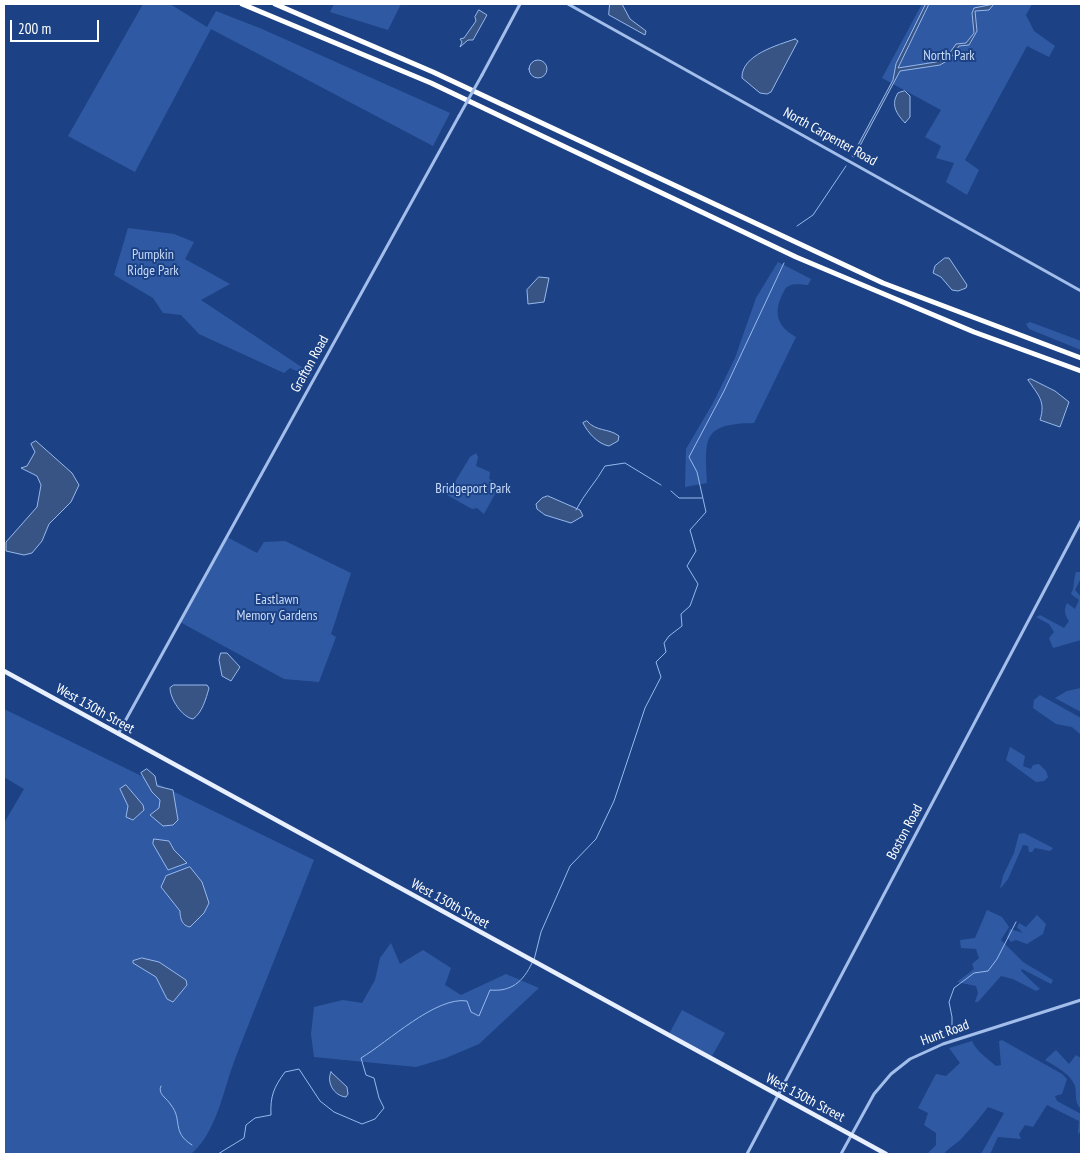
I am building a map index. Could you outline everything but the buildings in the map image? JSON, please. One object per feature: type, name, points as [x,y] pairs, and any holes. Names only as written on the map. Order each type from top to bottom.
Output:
[{"type":"highway","points":[[242,4],[431,83],[796,257],[974,332],[1081,371]]},
{"type":"highway","points":[[275,4],[407,60],[883,283],[1081,358]]},
{"type":"main road","name":"West 130th Street","points":[[4,671],[886,1154]]},
{"type":"street","name":"Grafton Road","points":[[117,734],[520,4]]},
{"type":"street","name":"North Carpenter Road","points":[[568,4],[1081,291]]},
{"type":"street","name":"Boston Road","points":[[747,1154],[1081,520]]},
{"type":"street","name":"Hunt Road","points":[[840,1154],[866,1105],[881,1085],[897,1069],[915,1056],[943,1044],[1081,1000]]},
{"type":"green space","points":[[143,4],[170,4],[207,27],[216,11],[262,29],[450,113],[433,146],[211,29],[135,172],[68,136]]},
{"type":"green space","points":[[334,4],[401,4],[388,30],[330,12]]},
{"type":"green space","name":"North Park","points":[[922,4],[1032,4],[1026,15],[1034,31],[1055,46],[1049,57],[1027,46],[965,160],[979,170],[967,195],[946,182],[954,163],[936,158],[941,146],[925,137],[941,110],[882,78]]},
{"type":"green space","name":"Pumpkin Ridge Park","points":[[128,228],[174,234],[194,242],[185,259],[230,284],[201,300],[312,374],[310,377],[290,368],[284,373],[199,334],[181,315],[163,313],[153,298],[114,275]]},
{"type":"green space","points":[[778,262],[811,279],[808,285],[796,284],[788,287],[779,302],[778,314],[781,324],[796,337],[754,423],[724,426],[716,430],[710,436],[707,444],[707,483],[685,487],[686,449],[713,403],[735,358],[756,298]]},
{"type":"green space","points":[[1030,322],[1081,341],[1081,350],[1029,329],[1026,324]]},
{"type":"green space","name":"Bridgeport Park","points":[[476,453],[478,457],[476,466],[490,472],[489,479],[500,485],[484,514],[477,508],[472,509],[447,495],[470,457]]},
{"type":"green space","name":"Eastlawn Memory Gardens","points":[[227,537],[257,553],[264,542],[285,541],[351,573],[331,634],[336,637],[319,682],[284,679],[180,622]]},
{"type":"green space","points":[[1081,564],[1081,578],[1075,590],[1081,597],[1081,640],[1053,648],[1049,638],[1054,632],[1049,624],[1036,617],[1040,615],[1064,628],[1069,621],[1065,612],[1067,603],[1075,609],[1079,600],[1071,594],[1076,572],[1080,572]]},
{"type":"green space","points":[[1081,688],[1081,712],[1055,698],[1067,691]]},
{"type":"green space","points":[[1040,695],[1081,718],[1081,735],[1072,727],[1056,724],[1033,708],[1034,700]]},
{"type":"green space","points":[[4,709],[314,860],[235,1059],[213,1123],[200,1145],[191,1154],[4,1154],[4,823],[24,789],[4,777]]},
{"type":"green space","points":[[1010,747],[1025,756],[1023,766],[1031,769],[1033,765],[1039,764],[1046,771],[1048,777],[1044,781],[1036,782],[1006,760]]},
{"type":"green space","points":[[1024,833],[1053,848],[1050,851],[1035,848],[1032,852],[1029,852],[1028,846],[1023,845],[1008,879],[1000,889],[1019,834]]},
{"type":"green space","points":[[987,910],[1002,917],[1009,927],[1001,940],[1023,962],[1053,980],[1051,984],[1022,969],[1021,971],[1040,989],[1036,991],[1013,979],[1001,976],[978,1002],[975,1002],[978,993],[976,986],[957,982],[974,969],[972,964],[979,958],[976,949],[961,948],[960,940],[975,938]]},
{"type":"green space","points":[[1037,915],[1046,924],[1043,934],[1027,944],[1016,940],[1011,942],[1007,937],[1010,929],[1023,933],[1017,927],[1019,923],[1026,927]]},
{"type":"green space","points":[[391,943],[400,964],[423,950],[451,968],[445,985],[461,995],[506,974],[539,988],[479,1044],[446,1058],[416,1067],[314,1057],[311,1034],[314,1007],[343,1000],[362,1003],[375,980],[380,958]]},
{"type":"green space","points":[[682,1010],[725,1033],[712,1056],[669,1034]]},
{"type":"green space","points":[[1002,1040],[1062,1074],[1067,1079],[1062,1094],[1055,1096],[1057,1101],[1081,1114],[1081,1131],[1078,1134],[1079,1121],[1047,1105],[1033,1127],[1025,1125],[1019,1134],[1021,1139],[998,1137],[990,1154],[981,1154],[1004,1113],[988,1107],[962,1138],[944,1154],[927,1154],[936,1145],[936,1133],[924,1125],[928,1113],[918,1108],[936,1074],[946,1076],[960,1063],[949,1048],[972,1041],[979,1051],[996,1066],[1001,1065],[999,1041]]},
{"type":"green space","points":[[1056,1050],[1069,1064],[1076,1055],[1081,1058],[1081,1109],[1077,1101],[1073,1082],[1062,1071],[1045,1060]]},
{"type":"shaded area","points":[[610,4],[622,4],[630,19],[646,31],[645,35],[609,15]]},
{"type":"shaded area","points":[[926,4],[929,4],[898,68],[936,62],[946,58],[956,44],[966,43],[974,33],[972,13],[974,8],[994,4],[989,10],[975,11],[977,31],[969,45],[959,46],[950,59],[940,65],[900,71],[854,157],[852,156],[893,80],[896,64]]},
{"type":"shaded area","points":[[479,10],[487,15],[473,40],[468,40],[460,47],[462,42],[460,39],[464,38],[476,21],[475,17]]},
{"type":"shaded area","points":[[795,39],[798,41],[771,92],[767,94],[760,93],[742,78],[743,70],[747,63],[754,57],[770,48]]},
{"type":"shaded area","points":[[534,60],[542,60],[547,65],[545,76],[534,78],[529,73],[529,65]]},
{"type":"shaded area","points":[[905,91],[910,96],[910,117],[905,123],[897,113],[895,101],[898,93]]},
{"type":"shaded area","points":[[945,258],[949,258],[967,285],[966,288],[958,291],[952,290],[941,277],[933,273],[935,266]]},
{"type":"shaded area","points":[[539,277],[549,278],[544,302],[528,304],[527,290]]},
{"type":"shaded area","points":[[1031,379],[1055,391],[1069,402],[1060,427],[1040,420],[1042,408],[1040,398],[1028,380]]},
{"type":"shaded area","points":[[587,421],[594,427],[619,436],[618,441],[609,446],[601,443],[585,427],[583,423]]},
{"type":"shaded area","points":[[36,441],[72,473],[79,485],[71,502],[49,524],[42,541],[32,553],[24,555],[6,551],[6,542],[37,507],[41,485],[37,476],[21,468],[27,466],[35,452],[31,444]]},
{"type":"shaded area","points":[[548,496],[580,510],[583,516],[571,523],[545,515],[537,509],[536,504],[542,498]]},
{"type":"shaded area","points":[[221,653],[227,653],[240,667],[231,681],[222,676],[219,660]]},
{"type":"shaded area","points":[[174,685],[207,685],[209,688],[201,709],[193,719],[185,715],[174,702],[170,688]]},
{"type":"shaded area","points":[[147,769],[155,776],[157,786],[173,790],[178,820],[173,825],[163,826],[150,815],[159,808],[160,800],[152,792],[141,773]]},
{"type":"shaded area","points":[[126,785],[143,805],[144,810],[133,820],[126,817],[128,806],[120,789]]},
{"type":"shaded area","points":[[154,839],[169,841],[174,850],[187,863],[168,870],[153,844]]},
{"type":"shaded area","points":[[190,867],[202,882],[209,903],[204,913],[190,927],[183,923],[180,911],[161,887],[166,876]]},
{"type":"shaded area","points":[[142,958],[159,962],[186,980],[187,985],[173,1002],[167,999],[156,977],[133,963],[133,961]]},
{"type":"shaded area","points":[[331,1072],[347,1087],[348,1094],[346,1097],[338,1094],[332,1088],[330,1084]]},
{"type":"waterway","points":[[797,226],[813,215],[846,166]]},
{"type":"waterway","points":[[534,960],[541,932],[570,866],[596,839],[614,801],[645,708],[661,677],[656,662],[666,652],[664,643],[669,636],[682,626],[681,614],[690,606],[698,584],[687,566],[696,551],[690,530],[706,512],[697,472],[689,457],[724,391],[784,263]]},
{"type":"waterway","points":[[576,510],[605,466],[625,463],[661,485]]},
{"type":"waterway","points":[[671,491],[679,498],[702,498]]},
{"type":"waterway","points":[[952,1028],[949,1002],[954,988],[974,973],[988,971],[997,959],[1016,922]]},
{"type":"waterway","points":[[218,1154],[244,1138],[246,1125],[255,1118],[271,1115],[271,1102],[274,1092],[285,1072],[299,1069],[320,1101],[334,1112],[362,1124],[375,1119],[384,1108],[379,1098],[374,1078],[366,1075],[361,1058],[412,1022],[441,1006],[455,1001],[467,1001],[471,1012],[479,1016],[490,990],[504,989],[516,984],[525,976],[532,963]]},
{"type":"waterway","points":[[161,1086],[161,1094],[174,1110],[179,1131],[192,1145]]}]
